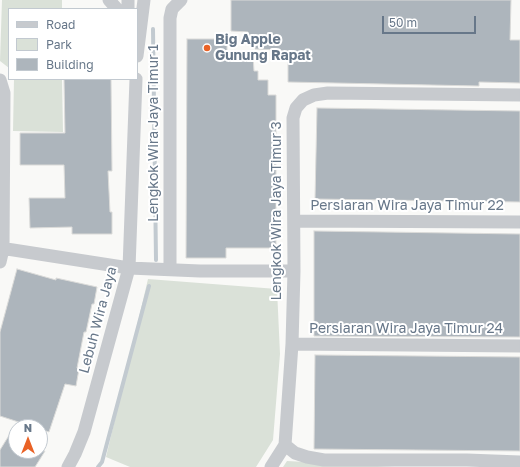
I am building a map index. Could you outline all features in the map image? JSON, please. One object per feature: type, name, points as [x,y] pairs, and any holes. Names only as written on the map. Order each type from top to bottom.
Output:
[{"type":"street","points":[[109,0],[116,8]]},
{"type":"street","points":[[138,49],[144,0]]},
{"type":"street","points":[[142,20],[153,0]]},
{"type":"street","name":"Lengkok Wira Jaya Timur 1","points":[[170,269],[170,18],[172,9],[181,0]]},
{"type":"street","points":[[0,80],[4,93],[2,249],[0,262]]},
{"type":"street","name":"Lebuh Wira Jaya","points":[[68,467],[84,432],[129,268],[136,80]]},
{"type":"street","name":"Lengkok Wira Jaya Timur 3","points":[[271,467],[285,445],[292,344],[294,271],[293,118],[296,108],[303,100],[314,95],[328,93],[520,95]]},
{"type":"street","name":"Persiaran Wira Jaya Timur 22","points":[[294,221],[520,222]]},
{"type":"street","points":[[2,249],[129,268],[294,271]]},
{"type":"street","name":"Persiaran Wira Jaya Timur 24","points":[[292,344],[520,346]]},
{"type":"street","points":[[285,445],[295,453],[324,460],[467,460],[520,462]]},
{"type":"green space","points":[[2,0],[62,0],[62,8],[8,8],[8,67],[0,61]]},
{"type":"green space","points":[[14,80],[62,80],[63,132],[13,131]]},
{"type":"green space","points":[[148,279],[277,289],[280,354],[273,440],[256,467],[130,467],[106,457]]},
{"type":"green space","points":[[287,461],[395,467],[283,467]]},
{"type":"building","points":[[231,0],[511,0],[510,40],[520,40],[520,83],[479,82],[479,86],[288,82],[288,55],[282,54],[281,50],[255,49],[248,41],[248,32],[231,31]]},
{"type":"building","points":[[187,39],[227,39],[227,55],[253,55],[254,71],[258,71],[258,80],[268,80],[268,95],[276,95],[276,248],[226,248],[226,258],[186,258]]},
{"type":"building","points":[[64,80],[111,80],[112,171],[108,171],[110,212],[112,212],[112,234],[72,234],[72,227],[30,228],[29,198],[65,198],[64,165],[20,165],[20,133],[65,133]]},
{"type":"building","points":[[317,108],[520,111],[520,202],[315,199]]},
{"type":"building","points":[[314,231],[520,234],[520,337],[314,336]]},
{"type":"building","points":[[17,269],[56,280],[56,278],[97,287],[86,332],[84,332],[77,368],[79,369],[76,386],[65,384],[49,432],[48,419],[9,419],[0,416],[0,332]]},
{"type":"building","points":[[315,355],[520,357],[520,451],[314,449]]},
{"type":"building","points":[[8,437],[8,459],[40,459],[35,467],[0,467],[0,450]]},
{"type":"waterway","points":[[153,29],[156,260]]},
{"type":"waterway","points":[[98,467],[102,462],[149,286]]},
{"type":"place","name":"Big Apple Gunung Rapat","points":[[207,48]]}]
